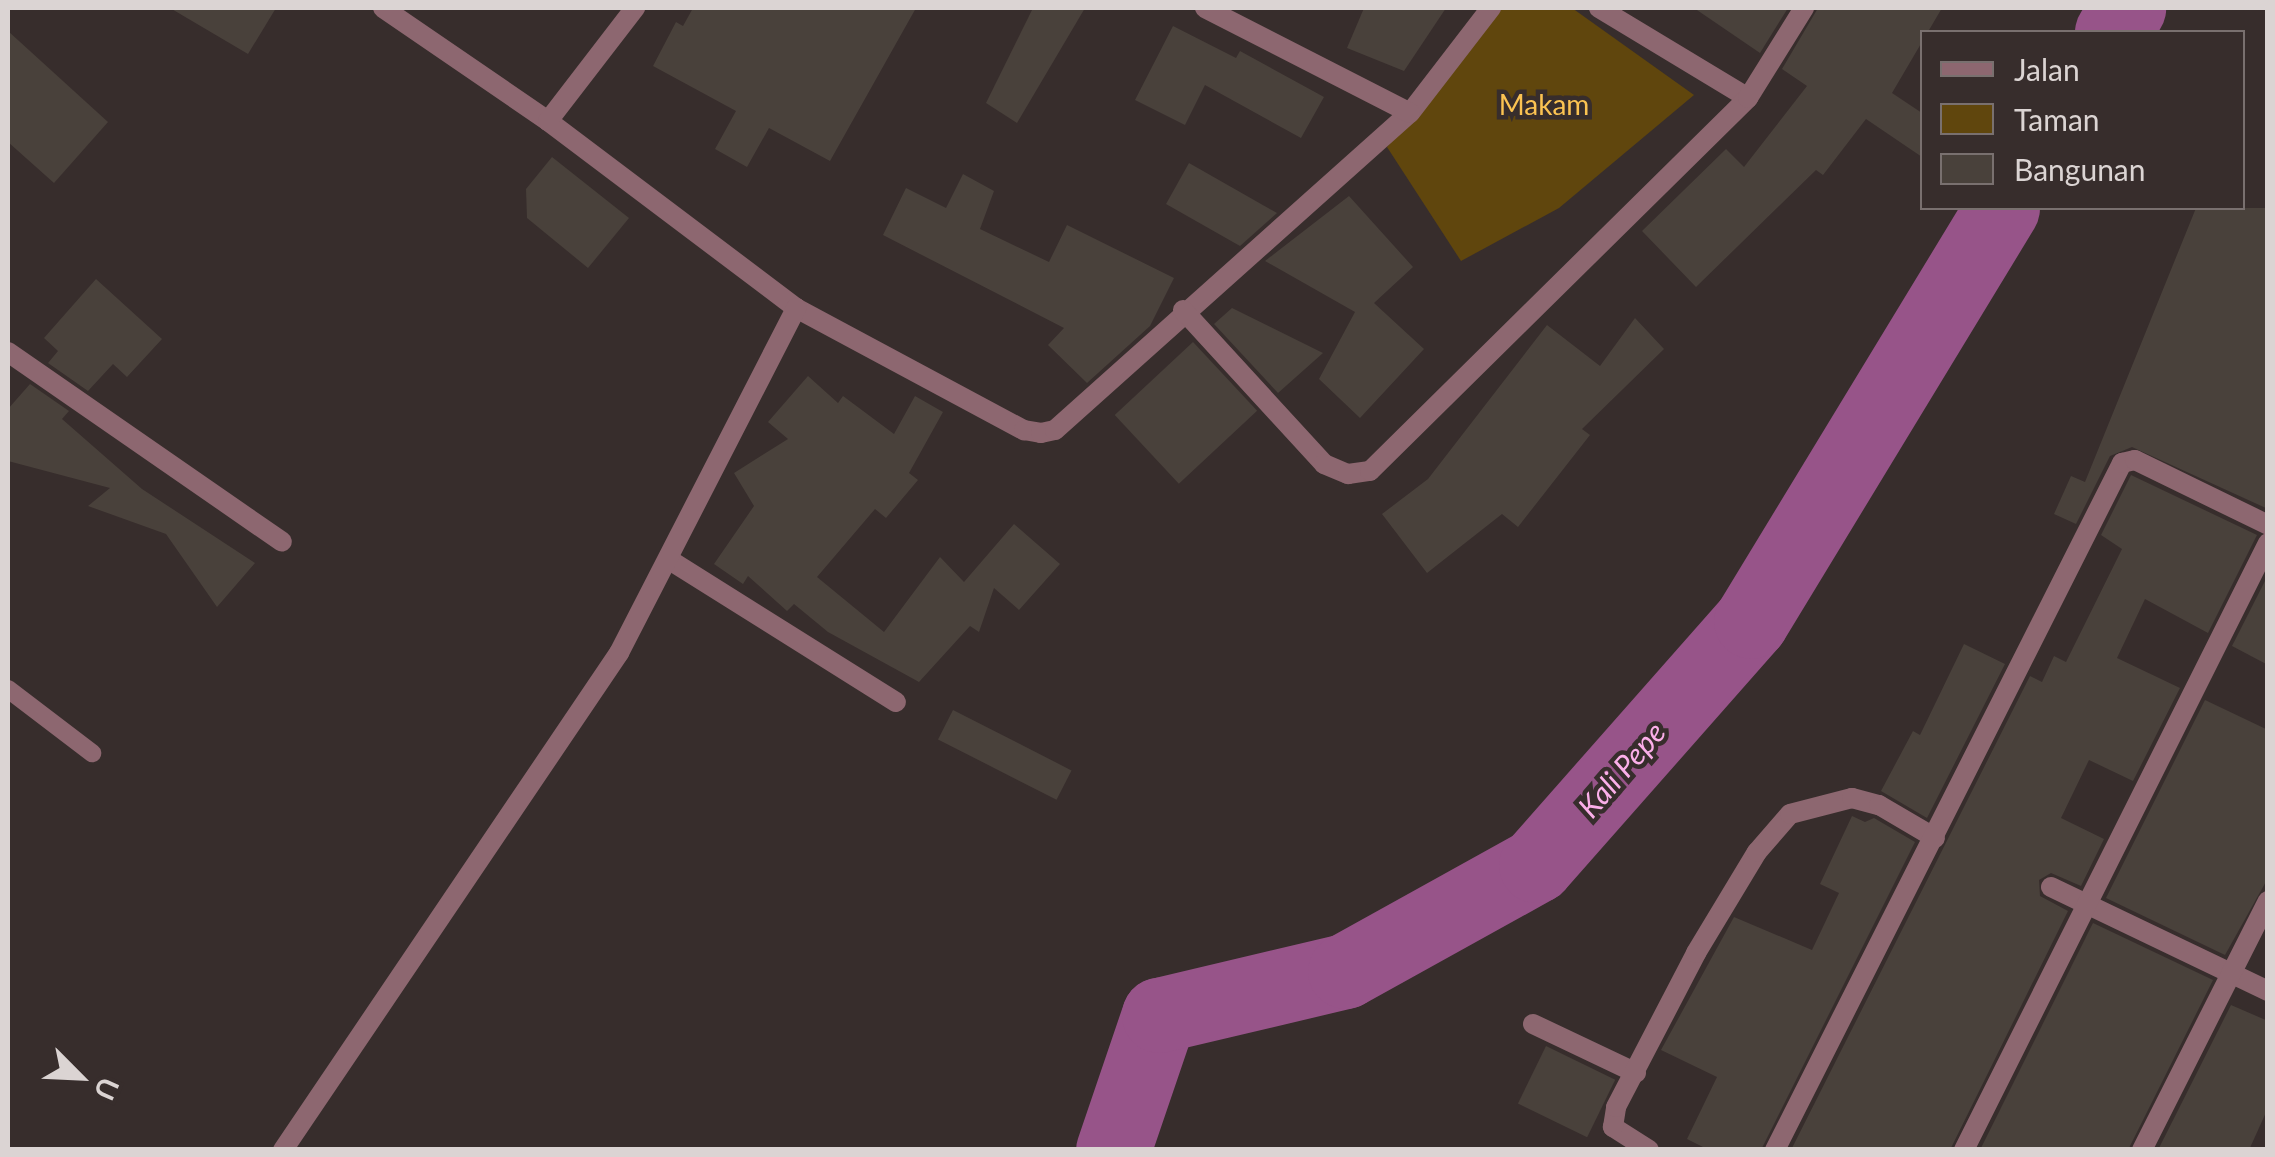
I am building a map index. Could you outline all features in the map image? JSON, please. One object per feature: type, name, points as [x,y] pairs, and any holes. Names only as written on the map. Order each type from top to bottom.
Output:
[{"type":"street","points":[[383,8],[548,121],[796,308],[1024,430],[1042,433],[1055,430],[1183,310],[1410,113],[1491,8]]},
{"type":"street","points":[[548,121],[635,8]]},
{"type":"street","points":[[1204,8],[1410,113]]},
{"type":"street","points":[[1600,8],[1748,98]]},
{"type":"street","points":[[1183,310],[1324,464],[1348,474],[1370,471],[1748,98],[1804,8]]},
{"type":"street","points":[[283,1150],[558,751],[668,559],[796,308]]},
{"type":"street","points":[[8,352],[282,542]]},
{"type":"street","points":[[1775,1150],[2122,463],[2136,460],[2268,525]]},
{"type":"street","points":[[1964,1150],[2084,900],[2268,544]]},
{"type":"street","points":[[668,559],[896,702]]},
{"type":"street","points":[[1650,1150],[1614,1127],[1616,1107],[1696,952],[1757,852],[1790,814],[1852,798],[1879,805],[1935,838]]},
{"type":"street","points":[[2051,888],[2084,900],[2268,991]]},
{"type":"street","points":[[2142,1150],[2268,901]]},
{"type":"street","points":[[1533,1024],[1636,1073]]},
{"type":"lane","points":[[8,689],[92,753]]},
{"type":"green space","name":"Makam","points":[[1501,8],[1572,8],[1694,95],[1559,208],[1461,261],[1387,147]]},
{"type":"building","points":[[170,8],[276,8],[248,54]]},
{"type":"building","points":[[693,8],[916,8],[830,161],[769,128],[747,167],[715,149],[736,111],[653,66],[676,22],[683,26]]},
{"type":"building","points":[[1033,8],[1085,8],[1017,123],[986,103]]},
{"type":"building","points":[[1364,8],[1446,8],[1404,71],[1347,48]]},
{"type":"building","points":[[1694,8],[1788,8],[1760,53]]},
{"type":"building","points":[[1818,8],[1942,8],[1929,30],[1920,30],[1920,45],[1892,93],[1920,112],[1920,156],[1866,119],[1823,175],[1816,170],[1696,287],[1642,231],[1726,149],[1744,167],[1807,86],[1782,69]]},
{"type":"building","points":[[1173,26],[1236,58],[1240,51],[1324,97],[1301,138],[1205,85],[1185,125],[1135,100]]},
{"type":"building","points":[[8,31],[108,122],[54,183],[8,142]]},
{"type":"building","points":[[552,157],[629,218],[588,268],[527,218],[526,189]]},
{"type":"building","points":[[1189,163],[1277,213],[1240,246],[1166,204]]},
{"type":"building","points":[[963,174],[994,191],[980,229],[1049,262],[1067,225],[1174,278],[1150,326],[1087,383],[1048,345],[1064,328],[883,235],[906,188],[946,208]]},
{"type":"building","points":[[1349,196],[1413,267],[1374,303],[1424,349],[1360,418],[1319,379],[1355,312],[1265,261]]},
{"type":"building","points":[[2268,208],[2268,509],[2132,447],[2110,456],[2076,524],[2054,514],[2071,476],[2085,482],[2195,210]]},
{"type":"building","points":[[96,279],[162,339],[127,377],[113,364],[88,391],[48,363],[58,351],[44,338]]},
{"type":"building","points":[[1232,308],[1323,353],[1278,393],[1214,324]]},
{"type":"building","points":[[1635,318],[1664,349],[1582,429],[1590,435],[1518,527],[1502,514],[1427,573],[1382,514],[1428,479],[1547,325],[1600,366]]},
{"type":"building","points":[[1193,342],[1257,411],[1179,484],[1115,415]]},
{"type":"building","points":[[808,376],[838,403],[843,396],[894,434],[915,396],[943,412],[909,473],[918,480],[886,518],[875,509],[817,577],[884,632],[940,557],[964,582],[1014,524],[1060,564],[1019,610],[994,588],[979,632],[970,626],[919,682],[828,632],[794,604],[787,611],[748,576],[743,584],[714,564],[754,506],[734,473],[788,439],[768,422]]},
{"type":"building","points":[[30,384],[69,411],[62,419],[142,489],[255,563],[217,607],[166,534],[88,506],[110,488],[8,461],[8,409]]},
{"type":"building","points":[[2131,475],[2257,535],[2208,633],[2145,599],[2117,658],[2180,688],[2133,781],[2089,760],[2061,818],[2104,839],[2081,886],[2051,873],[2039,880],[2040,896],[2068,911],[1950,1150],[1791,1150],[2030,676],[2042,682],[2054,656],[2066,662],[2122,549],[2101,535]]},
{"type":"building","points":[[2268,575],[2268,665],[2232,646]]},
{"type":"building","points":[[1964,644],[2005,664],[1927,818],[1881,791],[1913,731],[1920,735]]},
{"type":"building","points":[[2205,700],[2268,730],[2268,878],[2225,955],[2106,898]]},
{"type":"building","points":[[953,710],[1072,770],[1057,800],[938,739]]},
{"type":"building","points":[[1852,816],[1865,822],[1874,818],[1915,842],[1761,1150],[1709,1150],[1687,1139],[1717,1077],[1661,1050],[1734,917],[1812,950],[1839,893],[1820,884]]},
{"type":"building","points":[[2093,923],[2213,980],[2128,1150],[1980,1150]]},
{"type":"building","points":[[2231,1005],[2268,1021],[2268,1108],[2249,1150],[2158,1150]]},
{"type":"building","points":[[1546,1046],[1615,1080],[1587,1137],[1518,1104]]},
{"type":"waterway","name":"Kali Pepe","points":[[2113,30],[2128,8]]},
{"type":"waterway","name":"Kali Pepe","points":[[1113,1150],[1159,1015],[1345,971],[1536,865],[1751,621],[2001,210]]}]
